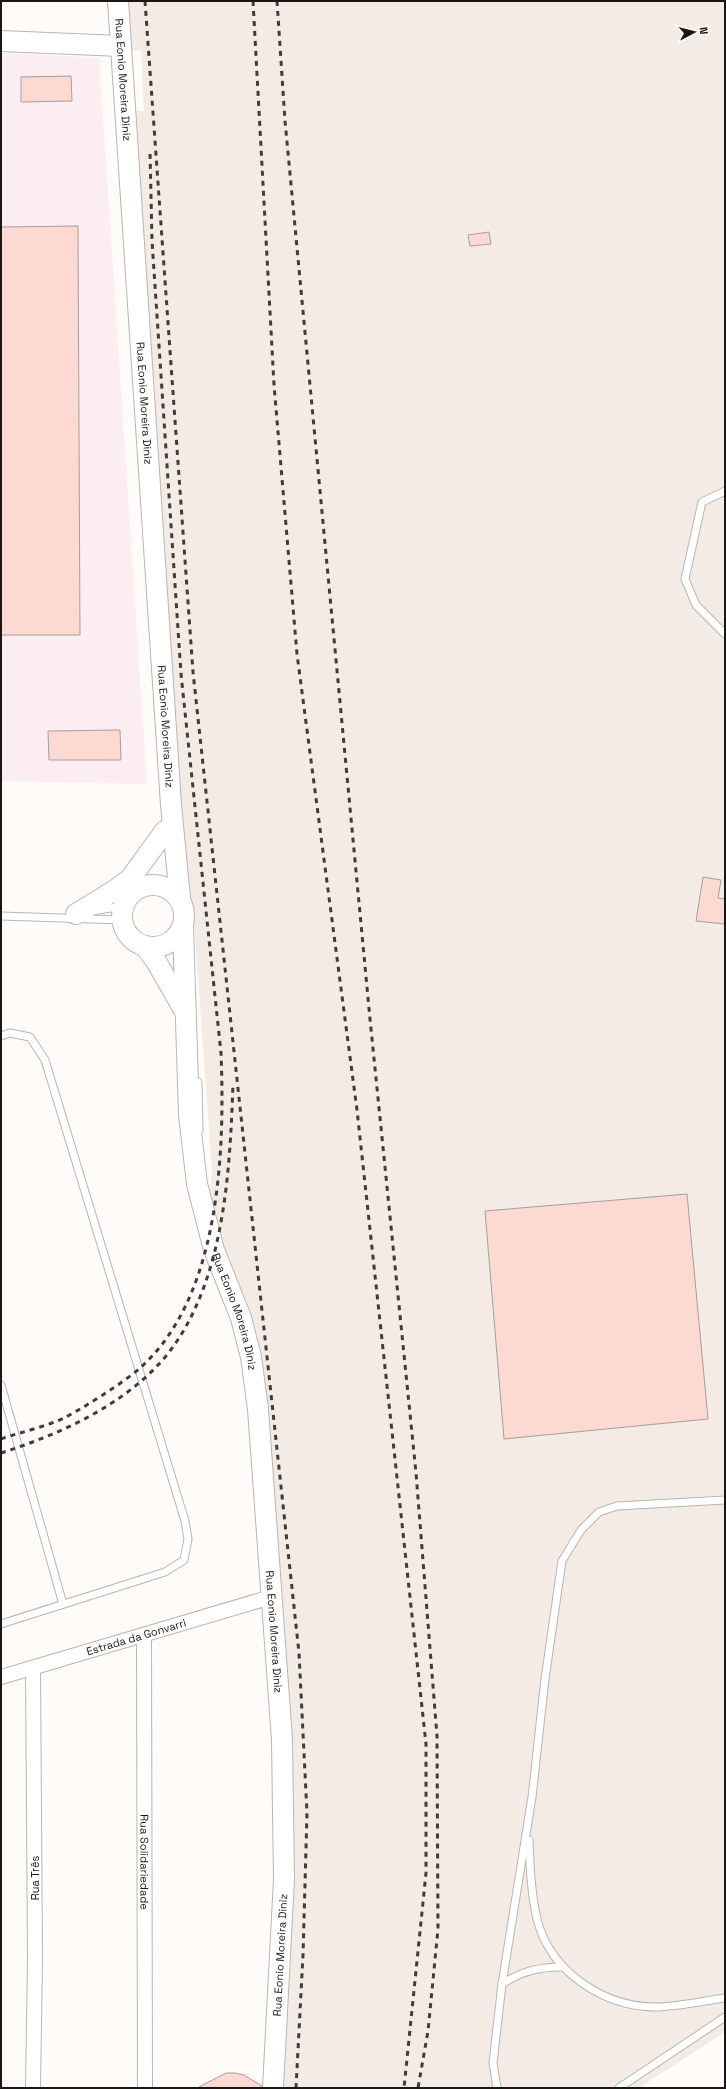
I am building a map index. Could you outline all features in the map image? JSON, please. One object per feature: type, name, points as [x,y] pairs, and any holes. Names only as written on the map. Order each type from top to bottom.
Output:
[{"type":"main road","name":"Rua Eonio Moreira Diniz","points":[[118,1],[171,805],[183,913],[189,1013],[189,1116],[197,1184],[214,1250],[241,1318],[251,1357],[258,1409],[282,1740],[284,1879],[272,2088]]},
{"type":"main road","points":[[1,41],[121,46]]},
{"type":"main road","name":"Rua Eonio Moreira Diniz","points":[[139,887],[149,877],[162,856],[165,844],[165,831],[171,805]]},
{"type":"main road","points":[[76,914],[130,879],[165,831]]},
{"type":"main road","points":[[154,883],[169,887],[183,913],[174,940],[161,947],[146,946],[134,941],[126,931],[122,913],[129,895],[139,887],[154,883]]},
{"type":"main road","name":"Rua Eonio Moreira Diniz","points":[[146,946],[189,1013]]},
{"type":"street","name":"Estrada da Gonvarri","points":[[1,1677],[271,1597]]},
{"type":"street","name":"Rua Solidariedade","points":[[144,1635],[145,2088]]},
{"type":"street","name":"Rua Três","points":[[33,1668],[35,1958],[33,2088]]},
{"type":"lane","points":[[725,491],[702,502],[685,579],[696,605],[725,634]]},
{"type":"lane","points":[[46,918],[76,914],[122,913]]},
{"type":"lane","points":[[1,916],[46,918],[122,913]]},
{"type":"lane","points":[[1,1036],[10,1033],[30,1037],[45,1060],[185,1521],[188,1539],[184,1560],[165,1572],[1,1624]]},
{"type":"lane","name":"Rua Eonio Moreira Diniz","points":[[197,1071],[200,1118],[197,1184]]},
{"type":"lane","points":[[1,1385],[63,1604]]},
{"type":"lane","points":[[497,2088],[493,2063],[502,1984],[528,1826],[562,1561],[581,1530],[599,1512],[616,1506],[725,1500]]},
{"type":"lane","points":[[528,1826],[532,1891],[537,1920],[546,1944],[562,1967],[588,1988],[609,1998],[638,2006],[659,2007],[725,1998]]},
{"type":"lane","points":[[502,1984],[530,1970],[546,1967],[562,1967]]},
{"type":"lane","points":[[619,2088],[725,2018]]},
{"type":"shaded area","points":[[128,1],[725,1],[725,2032],[639,2088],[282,2088],[284,2044],[260,1366],[208,1209],[212,1172],[193,908],[187,891],[134,111],[144,111],[141,50],[131,51]]},
{"type":"shaded area","points":[[1,53],[99,58],[147,784],[1,781]]},
{"type":"building","points":[[71,76],[72,101],[21,102],[21,77]]},
{"type":"building","points":[[78,226],[80,635],[1,635],[1,227]]},
{"type":"building","points":[[489,232],[491,244],[470,246],[468,235]]},
{"type":"building","points":[[120,730],[121,760],[49,760],[48,731]]},
{"type":"building","points":[[703,877],[721,880],[718,898],[725,899],[725,924],[696,921]]},
{"type":"building","points":[[687,1194],[708,1419],[504,1439],[485,1211]]},
{"type":"building","points":[[226,2073],[244,2075],[262,2086],[262,2088],[197,2088]]},
{"type":"railway","points":[[145,1],[193,672],[299,1653],[307,1813],[303,1955],[296,2088]]},
{"type":"railway","points":[[253,1],[274,385],[297,654],[357,1110],[426,1744],[426,1873],[404,2088]]},
{"type":"railway","points":[[277,1],[285,121],[370,1019],[416,1473],[437,1736],[438,1929],[428,2031],[418,2088]]},
{"type":"railway","points":[[1,1439],[57,1421],[93,1401],[124,1381],[140,1368],[167,1338],[187,1303],[202,1263],[212,1221],[218,1178],[221,1134],[221,1053],[181,674],[152,241],[150,151]]},
{"type":"railway","points":[[1,1453],[25,1445],[74,1424],[121,1397],[161,1362],[177,1341],[193,1313],[206,1282],[215,1250],[227,1183],[233,1084]]}]
